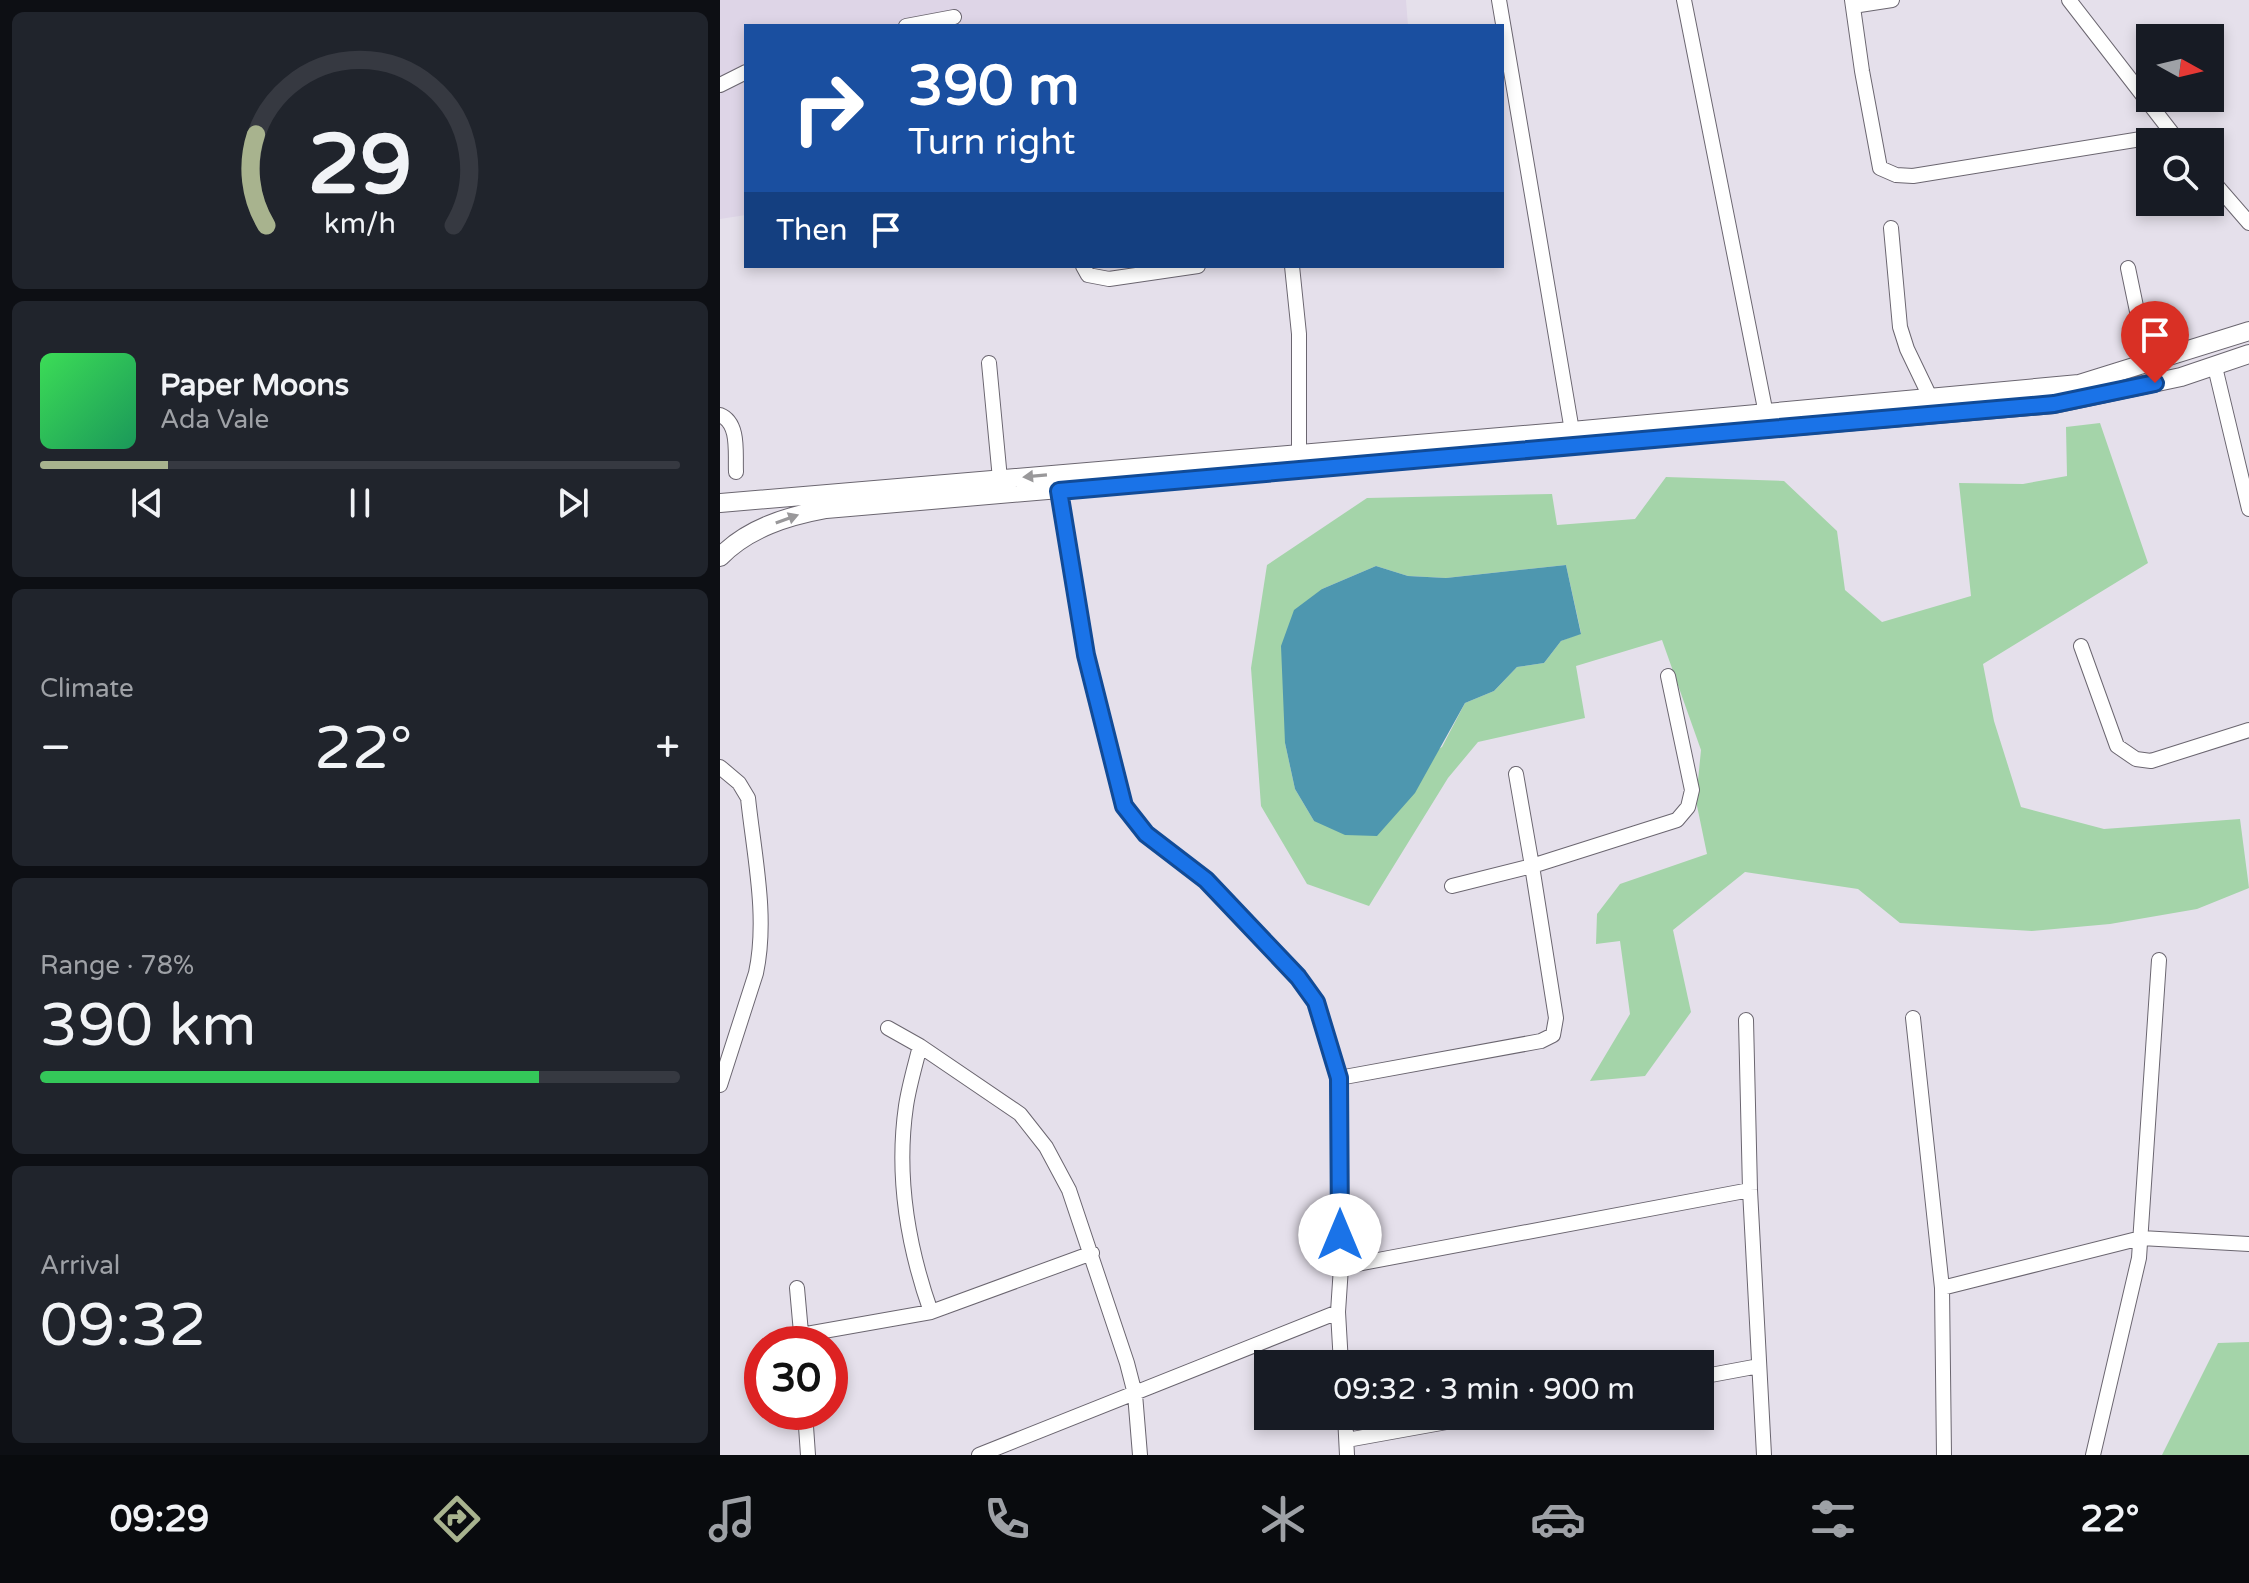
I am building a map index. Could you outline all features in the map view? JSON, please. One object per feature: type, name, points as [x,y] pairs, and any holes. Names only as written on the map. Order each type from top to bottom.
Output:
[{"type":"main road","points":[[720,503],[1572,431],[2079,384],[2249,331]]},
{"type":"main road","points":[[720,557],[746,536],[793,515],[826,509],[2054,404],[2181,377],[2249,354]]},
{"type":"street","points":[[1499,0],[1503,24]]},
{"type":"street","points":[[1684,0],[1766,414]]},
{"type":"street","points":[[1892,0],[1852,3],[1880,168],[1896,175],[1913,176],[2136,144]]},
{"type":"street","points":[[2069,0],[2168,128]]},
{"type":"street","points":[[917,24],[954,17]]},
{"type":"street","points":[[1504,30],[1572,431]]},
{"type":"street","points":[[720,85],[744,73]]},
{"type":"street","points":[[2224,194],[2249,223]]},
{"type":"street","points":[[1891,228],[1900,327],[1931,399]]},
{"type":"street","points":[[1085,268],[1092,277],[1109,279],[1184,268]]},
{"type":"street","points":[[1292,268],[1299,334],[1299,454]]},
{"type":"street","points":[[2128,268],[2148,364]]},
{"type":"street","points":[[989,363],[1000,479]]},
{"type":"street","points":[[2215,367],[2249,509]]},
{"type":"street","points":[[720,415],[728,418],[733,426],[736,472]]},
{"type":"street","points":[[1059,491],[1086,655],[1124,806],[1146,834],[1206,880],[1298,977],[1316,1002],[1339,1078],[1340,1350]]},
{"type":"street","points":[[2081,646],[2117,746],[2136,759],[2151,761],[2249,730]]},
{"type":"street","points":[[1452,886],[1532,866],[1677,820],[1688,807],[1692,790],[1668,676]]},
{"type":"street","points":[[720,767],[739,783],[748,798],[760,954],[720,1085]]},
{"type":"street","points":[[1339,1078],[1541,1041],[1553,1035],[1556,1018],[1516,774]]},
{"type":"street","points":[[2093,1455],[2141,1238],[2159,960]]},
{"type":"street","points":[[1913,1018],[1942,1288],[1944,1455]]},
{"type":"street","points":[[1746,1020],[1750,1190],[1764,1455]]},
{"type":"street","points":[[888,1028],[1020,1114],[1046,1147],[1069,1190],[1092,1253],[1135,1394],[1140,1455]]},
{"type":"street","points":[[920,1046],[906,1106],[903,1167],[915,1267],[931,1312]]},
{"type":"street","points":[[1341,1267],[1750,1190]]},
{"type":"street","points":[[1942,1288],[2141,1238],[2249,1244]]},
{"type":"street","points":[[848,1330],[931,1312],[1092,1253]]},
{"type":"street","points":[[797,1288],[800,1326]]},
{"type":"street","points":[[979,1455],[1338,1312]]},
{"type":"street","points":[[1714,1374],[1759,1366]]},
{"type":"street","points":[[806,1430],[808,1455]]},
{"type":"street","points":[[1347,1447],[1420,1430]]},
{"type":"shaded area","points":[[720,0],[1406,0],[1408,24],[744,24],[744,215],[720,219]]},
{"type":"green space","points":[[2100,423],[2148,563],[1983,664],[1994,721],[2021,807],[2104,829],[2240,819],[2249,888],[2197,909],[2110,924],[2032,931],[1900,923],[1858,889],[1745,872],[1673,930],[1691,1012],[1645,1076],[1590,1081],[1630,1014],[1620,941],[1596,944],[1597,914],[1620,884],[1707,854],[1696,801],[1701,750],[1662,640],[1576,666],[1585,718],[1478,742],[1448,778],[1369,906],[1307,884],[1261,806],[1251,668],[1267,565],[1367,498],[1552,494],[1557,525],[1635,519],[1666,477],[1784,481],[1837,531],[1845,590],[1882,622],[1971,596],[1959,483],[2023,484],[2067,476],[2066,427]],"holes":[[[1566,565],[1581,633],[1561,641],[1544,663],[1517,667],[1494,691],[1465,703],[1442,747],[1314,821],[1295,789],[1285,743],[1322,589],[1376,566],[1408,576],[1446,578]]]},
{"type":"green space","points":[[2249,1342],[2249,1455],[2162,1455],[2218,1343]]},
{"type":"water","points":[[1566,565],[1581,634],[1561,641],[1544,663],[1517,667],[1494,691],[1465,703],[1415,793],[1377,836],[1345,835],[1314,821],[1295,789],[1285,743],[1281,646],[1294,610],[1322,589],[1376,566],[1408,576],[1446,578]]},
{"type":"route","points":[[1340,1235],[1339,1078],[1316,1002],[1298,977],[1206,880],[1146,834],[1124,806],[1086,655],[1059,491],[2054,404],[2155,383]]}]
